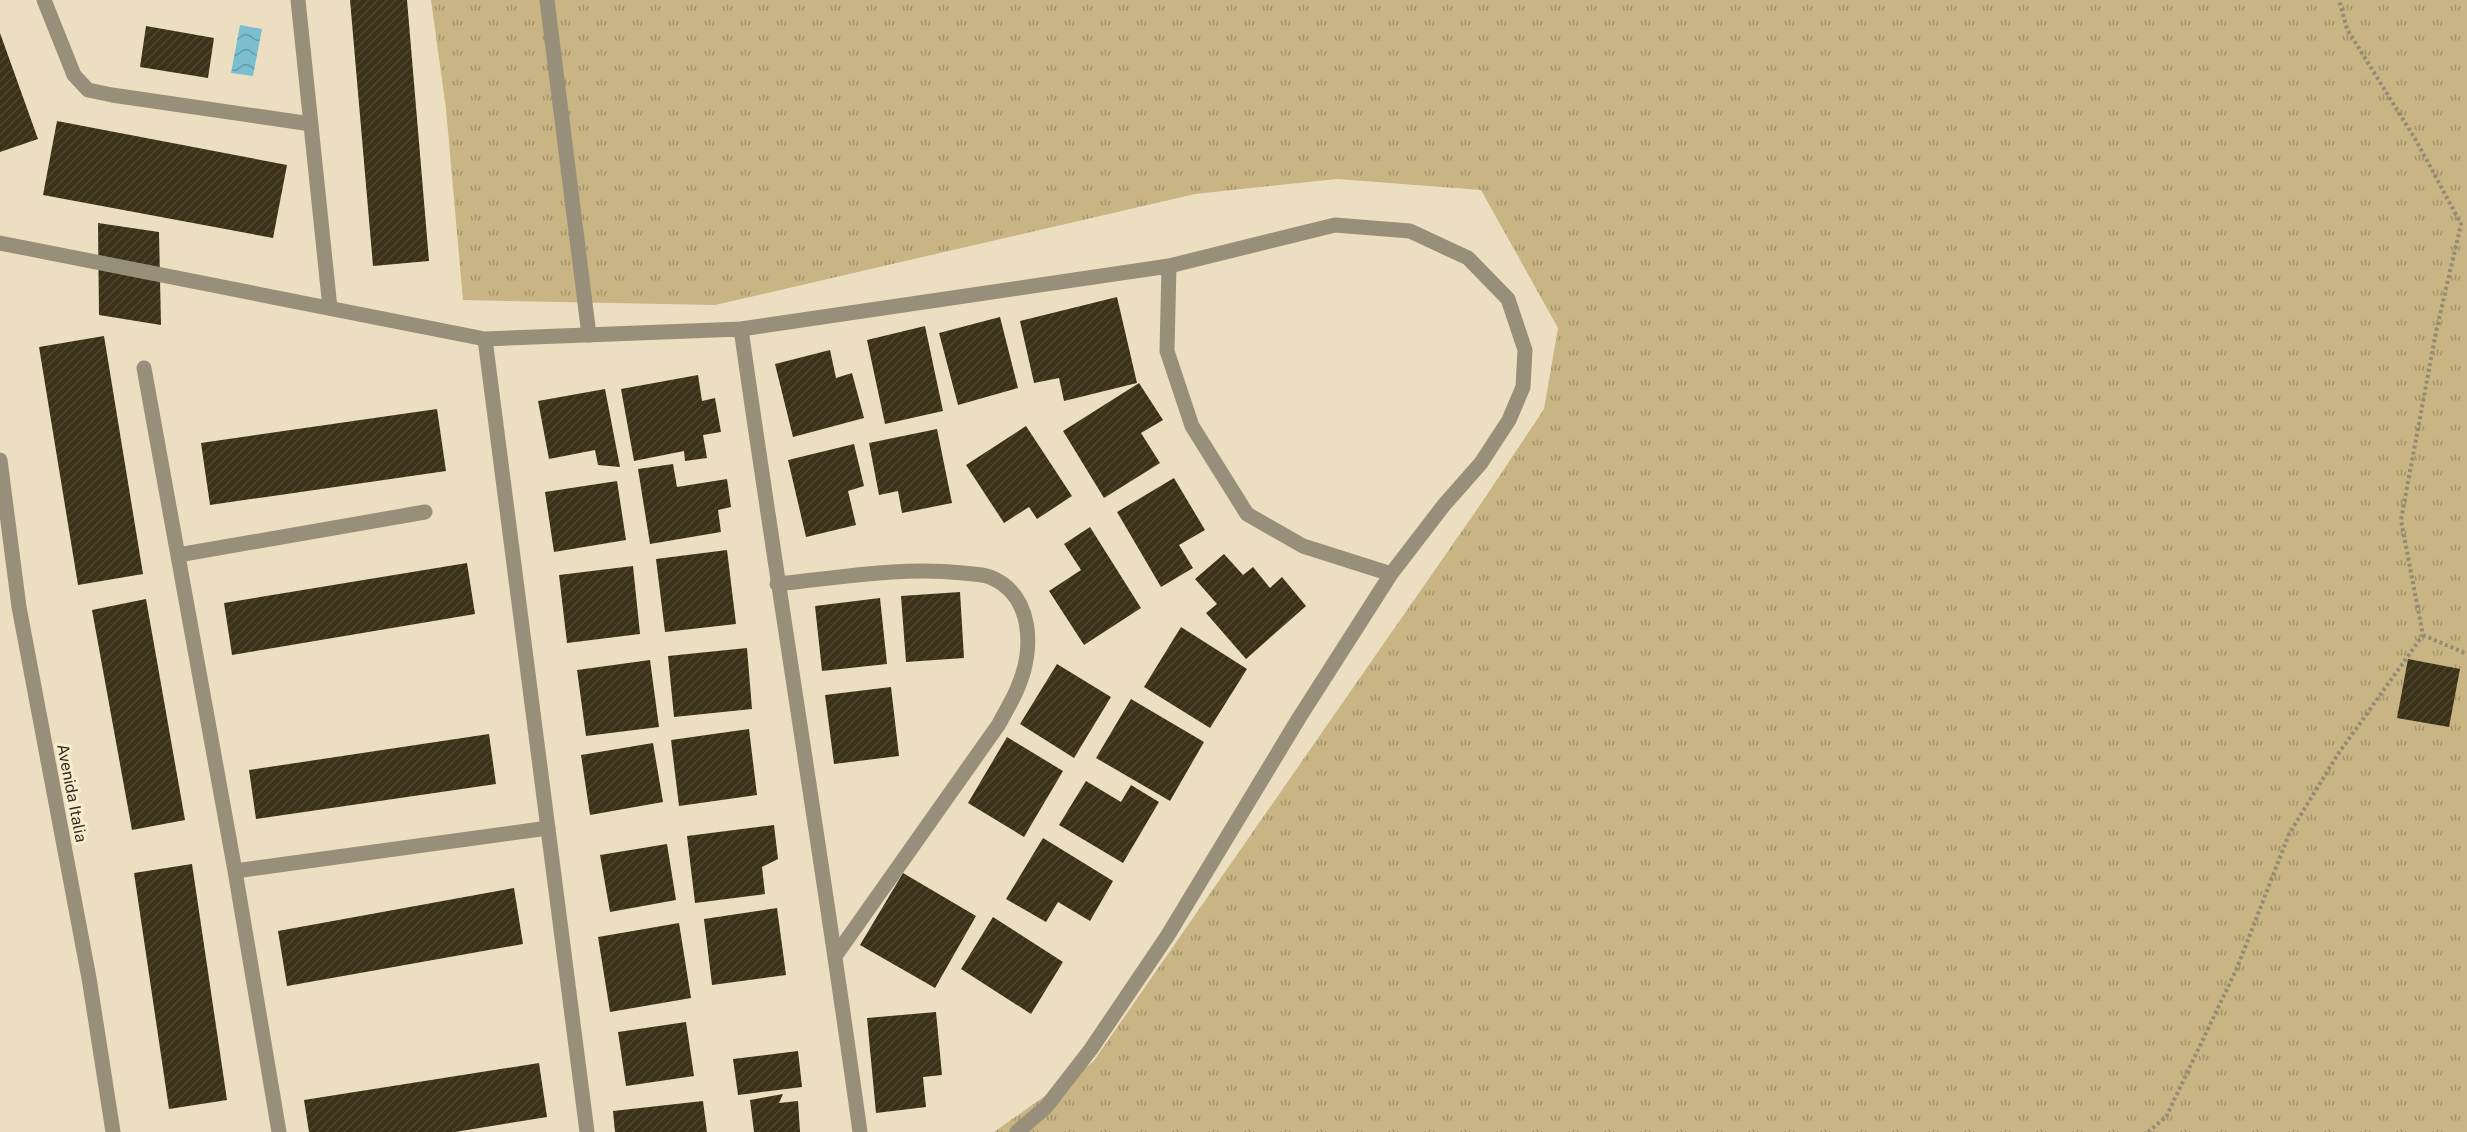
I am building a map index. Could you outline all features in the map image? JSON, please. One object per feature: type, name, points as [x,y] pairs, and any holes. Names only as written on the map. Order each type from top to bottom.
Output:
[{"type":"street","points":[[44,0],[74,75],[88,90],[311,124]]},
{"type":"street","points":[[298,0],[330,308]]},
{"type":"street","points":[[547,0],[589,335]]},
{"type":"street","points":[[0,243],[485,339],[741,329],[1168,266],[1335,225],[1410,231],[1468,258],[1508,299],[1525,350],[1523,387],[1509,420],[1481,463],[1444,505],[1391,574],[1299,718],[1168,935],[1091,1049],[1046,1107],[1017,1132]]},
{"type":"street","points":[[1168,266],[1167,351],[1192,426],[1247,514],[1303,546],[1391,574]]},
{"type":"street","points":[[741,329],[777,584],[836,955],[860,1132]]},
{"type":"street","points":[[485,339],[587,1132]]},
{"type":"street","points":[[144,368],[235,871],[279,1132]]},
{"type":"street","name":"Avenida Italia","points":[[0,460],[19,607],[89,978],[113,1132]]},
{"type":"street","points":[[178,555],[425,512]]},
{"type":"street","points":[[777,584],[933,570],[989,576],[1012,591],[1024,612],[1028,634],[1027,658],[1018,686],[999,724],[836,955]]},
{"type":"street","points":[[235,871],[548,828]]},
{"type":"path","points":[[2148,1132],[2166,1117],[2237,968],[2289,834],[2338,754],[2423,635],[2401,520],[2436,332],[2461,224],[2417,142],[2347,29],[2338,0]]},
{"type":"path","points":[[2423,635],[2467,654]]},
{"type":"green space","points":[[431,0],[2467,0],[2467,1132],[994,1132],[1093,1062],[1480,505],[1544,409],[1558,328],[1481,190],[1337,179],[1195,194],[715,305],[463,300],[446,109]]},
{"type":"water","points":[[240,25],[262,29],[253,76],[231,73]]},
{"type":"building","points":[[350,0],[407,0],[429,261],[373,266]]},
{"type":"building","points":[[146,26],[214,38],[208,78],[140,67]]},
{"type":"building","points":[[0,33],[38,139],[0,152]]},
{"type":"building","points":[[57,121],[287,165],[273,238],[43,195]]},
{"type":"building","points":[[98,223],[159,232],[161,325],[99,315]]},
{"type":"building","points":[[1117,297],[1137,383],[1064,401],[1059,378],[1034,383],[1020,321]]},
{"type":"building","points":[[1000,317],[1018,388],[958,405],[939,333]]},
{"type":"building","points":[[925,326],[943,411],[885,424],[867,340]]},
{"type":"building","points":[[104,336],[143,574],[78,585],[39,347]]},
{"type":"building","points":[[830,350],[836,378],[852,373],[864,418],[793,437],[775,364]]},
{"type":"building","points":[[698,375],[702,401],[715,398],[721,432],[703,435],[707,458],[685,461],[684,451],[634,461],[621,389]]},
{"type":"building","points":[[1139,383],[1163,420],[1141,433],[1160,463],[1104,498],[1063,431]]},
{"type":"building","points":[[605,389],[620,467],[598,465],[595,450],[549,459],[538,401]]},
{"type":"building","points":[[437,409],[446,471],[210,505],[201,443]]},
{"type":"building","points":[[1026,426],[1072,496],[1037,519],[1029,507],[1004,523],[966,465]]},
{"type":"building","points":[[937,429],[952,503],[902,513],[898,491],[879,495],[869,443]]},
{"type":"building","points":[[854,444],[864,486],[848,491],[856,525],[806,537],[788,460]]},
{"type":"building","points":[[673,464],[677,487],[727,479],[731,507],[718,510],[721,532],[650,544],[638,469]]},
{"type":"building","points":[[1174,478],[1205,530],[1179,545],[1193,568],[1161,587],[1117,512]]},
{"type":"building","points":[[617,481],[626,540],[554,552],[545,492]]},
{"type":"building","points":[[1090,527],[1141,608],[1084,645],[1049,591],[1081,570],[1064,544]]},
{"type":"building","points":[[727,550],[736,624],[665,632],[656,559]]},
{"type":"building","points":[[1224,554],[1243,575],[1253,567],[1270,588],[1282,577],[1306,606],[1246,659],[1206,613],[1217,604],[1195,579]]},
{"type":"building","points":[[467,563],[475,614],[232,655],[224,603]]},
{"type":"building","points":[[633,566],[640,634],[567,643],[559,575]]},
{"type":"building","points":[[960,592],[964,658],[906,662],[901,596]]},
{"type":"building","points":[[880,598],[887,664],[822,671],[815,606]]},
{"type":"building","points":[[146,599],[185,820],[132,830],[92,610]]},
{"type":"building","points":[[1181,627],[1247,669],[1210,728],[1144,687]]},
{"type":"building","points":[[747,648],[752,709],[674,717],[668,656]]},
{"type":"building","points":[[2408,659],[2460,669],[2449,727],[2397,718]]},
{"type":"building","points":[[650,660],[659,727],[586,736],[577,670]]},
{"type":"building","points":[[1057,664],[1111,697],[1074,758],[1020,724]]},
{"type":"building","points":[[891,687],[899,756],[834,764],[825,695]]},
{"type":"building","points":[[1131,699],[1204,742],[1170,801],[1096,758]]},
{"type":"building","points":[[749,729],[757,795],[679,806],[671,740]]},
{"type":"building","points":[[489,734],[496,784],[256,819],[249,770]]},
{"type":"building","points":[[1007,737],[1063,771],[1024,837],[968,803]]},
{"type":"building","points":[[653,743],[663,802],[590,815],[581,755]]},
{"type":"building","points":[[1086,781],[1121,802],[1131,785],[1159,802],[1123,863],[1059,825]]},
{"type":"building","points":[[774,825],[778,859],[762,867],[765,894],[695,903],[687,836]]},
{"type":"building","points":[[1043,838],[1113,881],[1090,921],[1058,902],[1046,922],[1006,899]]},
{"type":"building","points":[[667,844],[676,900],[610,912],[600,855]]},
{"type":"building","points":[[192,864],[227,1100],[169,1109],[134,873]]},
{"type":"building","points":[[903,873],[976,916],[935,988],[860,945]]},
{"type":"building","points":[[514,888],[523,944],[287,986],[278,931]]},
{"type":"building","points":[[777,908],[786,975],[712,985],[704,919]]},
{"type":"building","points":[[993,917],[1063,962],[1031,1014],[961,969]]},
{"type":"building","points":[[679,923],[691,998],[610,1012],[598,937]]},
{"type":"building","points":[[936,1012],[942,1075],[923,1077],[926,1107],[876,1113],[867,1018]]},
{"type":"building","points":[[686,1022],[694,1076],[626,1086],[618,1032]]},
{"type":"building","points":[[798,1051],[802,1087],[738,1095],[733,1059]]},
{"type":"building","points":[[539,1063],[547,1117],[455,1132],[309,1132],[304,1100]]},
{"type":"building","points":[[783,1094],[779,1103],[798,1101],[800,1132],[754,1132],[750,1100]]},
{"type":"building","points":[[703,1101],[707,1132],[615,1132],[613,1111]]}]
